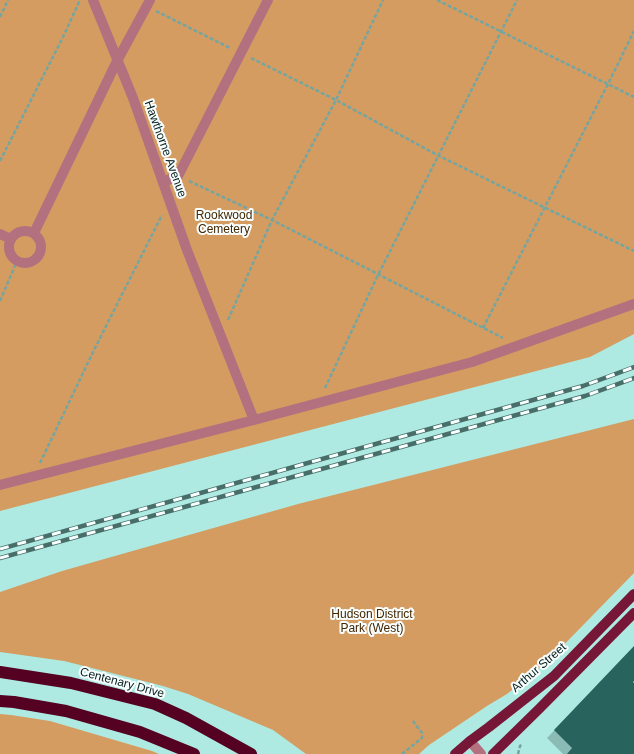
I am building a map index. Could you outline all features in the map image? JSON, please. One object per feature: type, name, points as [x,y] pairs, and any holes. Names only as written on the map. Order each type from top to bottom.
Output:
[{"type":"highway","name":"Centenary Drive","points":[[0,672],[71,683],[155,704],[186,718],[251,754]]},
{"type":"highway","points":[[0,701],[66,711],[140,732],[194,754]]},
{"type":"main road","name":"Arthur Street","points":[[455,754],[554,676],[634,594]]},
{"type":"main road","points":[[493,754],[634,613]]},
{"type":"street","name":"Hawthorne Avenue","points":[[93,0],[133,98],[187,250],[254,420]]},
{"type":"street","points":[[34,233],[117,61],[150,0]]},
{"type":"street","points":[[163,182],[178,176],[268,0]]},
{"type":"street","points":[[23,230],[29,230],[39,238],[41,243],[40,254],[32,262],[22,263],[17,261],[13,258],[8,248],[11,239],[14,234],[23,230]]},
{"type":"street","points":[[0,234],[11,239]]},
{"type":"street","points":[[0,485],[472,362],[634,304]]},
{"type":"street","points":[[470,741],[481,754]]},
{"type":"path","points":[[0,17],[8,0]]},
{"type":"path","points":[[0,161],[80,0]]},
{"type":"path","points":[[221,336],[272,220],[336,100],[383,0]]},
{"type":"path","points":[[437,0],[634,97]]},
{"type":"path","points":[[318,403],[378,275],[517,0]]},
{"type":"path","points":[[483,328],[634,31]]},
{"type":"path","points":[[336,100],[439,156],[634,251]]},
{"type":"path","points":[[178,176],[272,220],[517,346]]},
{"type":"path","points":[[33,477],[94,350],[170,200]]},
{"type":"path","points":[[0,301],[17,261]]},
{"type":"path","points":[[402,754],[422,738],[422,733],[413,722]]},
{"type":"green space","name":"Rookwood Cemetery","points":[[0,0],[634,0],[634,334],[590,357],[0,511]]},
{"type":"green space","name":"Hudson District Park (West)","points":[[634,419],[634,573],[549,660],[507,694],[429,745],[419,754],[306,754],[273,730],[188,694],[163,686],[64,661],[0,652],[0,592],[62,571],[298,504]]},
{"type":"green space","points":[[0,714],[50,721],[159,754],[0,754]]},
{"type":"building","points":[[634,646],[634,754],[567,754],[572,748],[554,730]]},
{"type":"railway","points":[[0,549],[583,386],[634,367]]},
{"type":"railway","points":[[0,558],[585,396],[634,378]]}]
